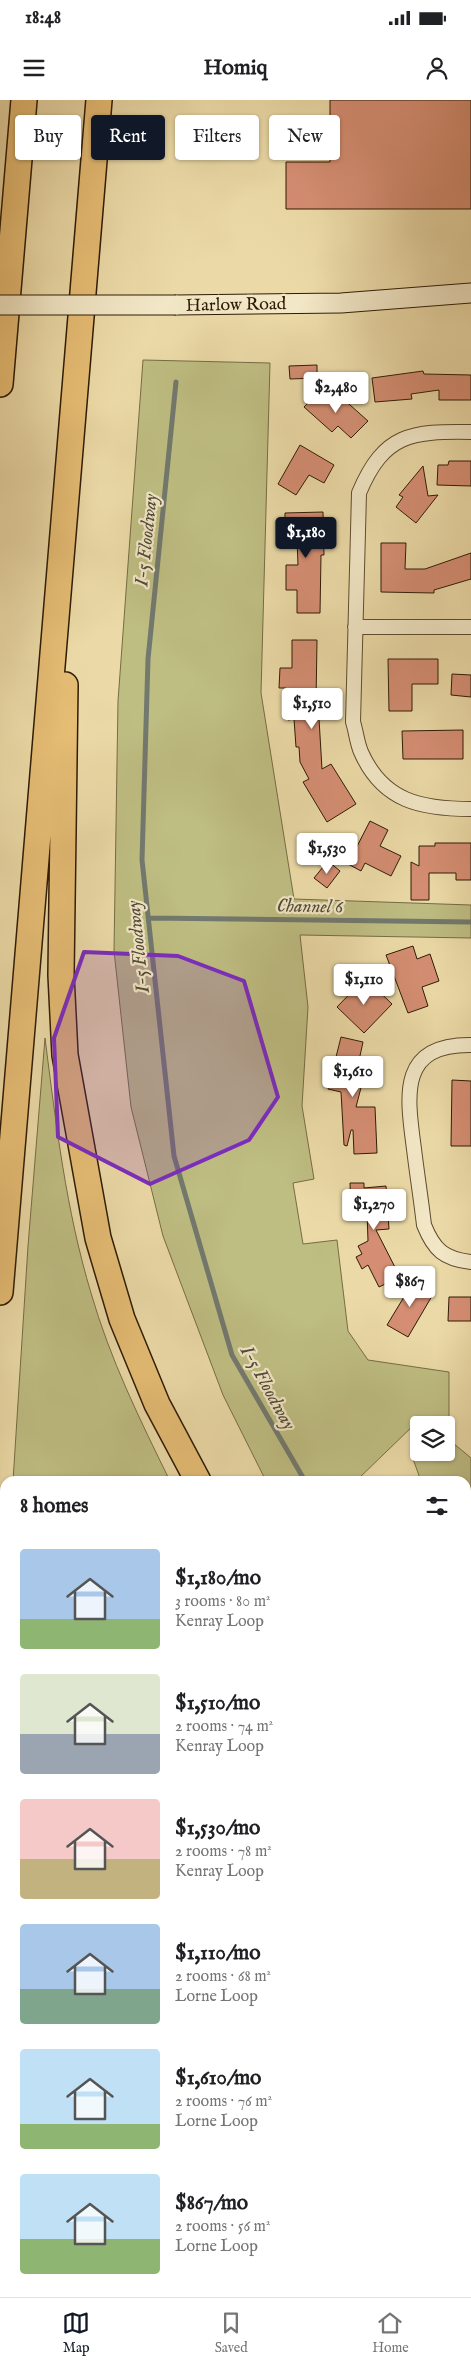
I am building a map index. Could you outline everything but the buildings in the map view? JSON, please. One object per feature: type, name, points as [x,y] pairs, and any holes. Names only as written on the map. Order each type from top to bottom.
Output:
[{"type":"highway","points":[[0,384],[24,100]]},
{"type":"highway","points":[[0,1292],[99,100]]},
{"type":"highway","points":[[68,460],[61,975],[65,1055],[98,1238],[122,1319],[157,1404],[195,1476]]},
{"type":"main road","name":"Harlow Road","points":[[0,305],[176,305],[341,302],[471,293]]},
{"type":"street","points":[[471,432],[428,431],[404,437],[383,453],[368,471],[359,493],[353,722],[360,751],[374,774],[398,796],[417,805],[471,810]]},
{"type":"street","points":[[355,627],[471,627]]},
{"type":"street","points":[[471,1045],[456,1045],[438,1050],[423,1059],[413,1074],[408,1090],[424,1225],[430,1240],[440,1251],[454,1260],[471,1262]]},
{"type":"highlighted area","points":[[84,952],[178,956],[244,981],[278,1097],[249,1140],[150,1184],[58,1137],[54,1038]]},
{"type":"shaded area","points":[[143,360],[270,363],[261,693],[294,899],[471,905],[471,938],[300,935],[308,1007],[302,1106],[314,1179],[293,1183],[303,1244],[337,1240],[348,1331],[368,1360],[449,1372],[449,1416],[410,1416],[410,1429],[361,1476],[264,1476],[223,1395],[163,1236],[131,1107],[114,951],[118,701]]},
{"type":"shaded area","points":[[45,1038],[68,1199],[82,1262],[116,1365],[168,1476],[13,1476],[28,1246]]},
{"type":"shaded area","points":[[455,1445],[471,1458],[471,1476],[419,1476],[414,1461],[455,1461]]},
{"type":"waterway","name":"I-5 Floodway","points":[[176,382],[148,659],[142,860],[174,1156],[232,1355],[302,1476]]},
{"type":"waterway","name":"Channel 6","points":[[149,918],[471,922]]}]
